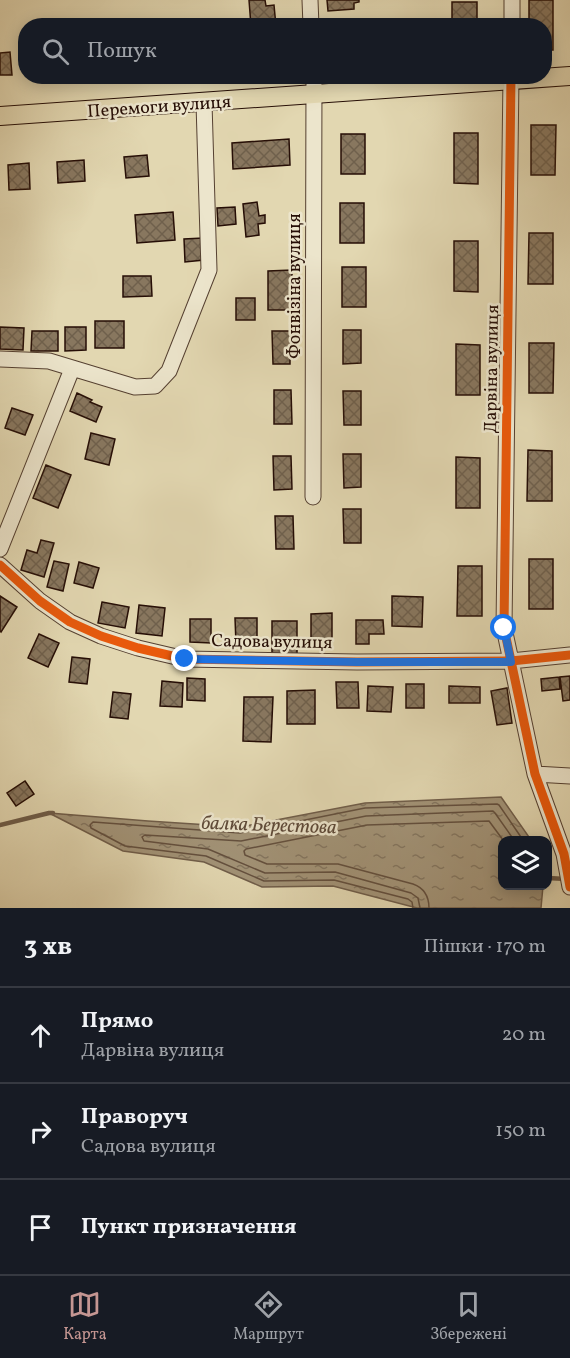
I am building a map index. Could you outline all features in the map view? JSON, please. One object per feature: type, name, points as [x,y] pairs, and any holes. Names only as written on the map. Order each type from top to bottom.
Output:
[{"type":"main road","name":"Перемоги вулиця","points":[[552,77],[570,76]]},
{"type":"main road","name":"Перемоги вулиця","points":[[0,117],[204,103],[314,86],[371,84]]},
{"type":"street","points":[[310,0],[311,18]]},
{"type":"street","points":[[512,0],[512,18]]},
{"type":"street","name":"Дарвіна вулиця","points":[[512,84],[504,628],[535,774],[564,854],[570,887]]},
{"type":"street","name":"Фонвізіна вулиця","points":[[313,497],[314,86]]},
{"type":"street","points":[[0,359],[49,361],[135,387],[155,386],[169,371],[209,270],[204,103]]},
{"type":"street","points":[[0,549],[72,369]]},
{"type":"street","name":"Садова вулиця","points":[[0,565],[40,601],[70,622],[101,636],[185,659],[511,662],[570,655]]},
{"type":"street","points":[[535,774],[570,776]]},
{"type":"water","points":[[501,797],[528,836],[498,836],[498,890],[543,890],[541,908],[417,908],[333,886],[262,887],[204,862],[123,851],[49,813],[240,827],[365,803]]},
{"type":"building","points":[[249,0],[265,0],[266,6],[274,5],[275,18],[250,18]]},
{"type":"building","points":[[327,0],[359,0],[359,2],[354,3],[354,9],[328,11]]},
{"type":"building","points":[[529,0],[553,0],[553,50],[552,18],[529,18]]},
{"type":"building","points":[[452,2],[477,2],[477,18],[452,18]]},
{"type":"building","points":[[10,52],[12,75],[0,75],[0,53]]},
{"type":"building","points":[[531,125],[556,125],[555,175],[531,175]]},
{"type":"building","points":[[454,133],[478,133],[478,184],[454,183]]},
{"type":"building","points":[[341,134],[365,134],[365,174],[341,174]]},
{"type":"building","points":[[289,139],[290,165],[233,169],[232,143]]},
{"type":"building","points":[[147,155],[149,176],[126,178],[124,157]]},
{"type":"building","points":[[84,160],[85,181],[58,183],[57,162]]},
{"type":"building","points":[[29,163],[30,189],[9,190],[8,165]]},
{"type":"building","points":[[257,202],[259,216],[265,215],[265,223],[258,224],[259,235],[246,237],[243,204]]},
{"type":"building","points":[[340,203],[364,203],[364,243],[340,243]]},
{"type":"building","points":[[235,207],[236,224],[218,226],[217,208]]},
{"type":"building","points":[[173,212],[175,240],[137,243],[135,215]]},
{"type":"building","points":[[529,233],[553,233],[553,284],[528,284]]},
{"type":"building","points":[[203,238],[204,260],[185,262],[184,239]]},
{"type":"building","points":[[454,241],[478,241],[478,292],[454,291]]},
{"type":"building","points":[[342,267],[366,267],[366,307],[342,307]]},
{"type":"building","points":[[292,270],[292,310],[268,310],[268,271]]},
{"type":"building","points":[[123,276],[151,276],[152,296],[123,297]]},
{"type":"building","points":[[236,298],[255,298],[255,320],[236,320]]},
{"type":"building","points":[[95,321],[124,321],[124,348],[95,348]]},
{"type":"building","points":[[0,327],[24,328],[23,350],[0,349]]},
{"type":"building","points":[[65,327],[86,327],[86,350],[65,351]]},
{"type":"building","points":[[343,330],[361,330],[361,363],[343,364]]},
{"type":"building","points":[[32,331],[58,331],[58,351],[31,351]]},
{"type":"building","points":[[272,331],[290,331],[290,364],[273,364]]},
{"type":"building","points":[[529,343],[554,343],[553,393],[529,393]]},
{"type":"building","points":[[456,344],[480,345],[480,395],[456,395]]},
{"type":"building","points":[[274,390],[291,390],[292,424],[274,424]]},
{"type":"building","points":[[343,391],[361,391],[361,425],[344,425]]},
{"type":"building","points":[[77,393],[102,407],[96,422],[70,411]]},
{"type":"building","points":[[12,408],[33,415],[25,435],[5,428]]},
{"type":"building","points":[[91,433],[115,439],[109,465],[85,459]]},
{"type":"building","points":[[528,450],[552,451],[552,501],[527,501]]},
{"type":"building","points":[[343,454],[361,454],[361,487],[344,488]]},
{"type":"building","points":[[273,456],[291,456],[292,489],[274,490]]},
{"type":"building","points":[[456,457],[480,458],[480,508],[456,508]]},
{"type":"building","points":[[46,465],[71,475],[58,508],[33,498]]},
{"type":"building","points":[[343,509],[361,509],[361,543],[344,543]]},
{"type":"building","points":[[275,516],[293,516],[294,549],[276,549]]},
{"type":"building","points":[[41,540],[54,543],[44,577],[21,570],[27,550],[37,553]]},
{"type":"building","points":[[529,559],[553,559],[553,609],[529,609]]},
{"type":"building","points":[[54,561],[69,564],[63,591],[47,587]]},
{"type":"building","points":[[79,562],[99,568],[93,588],[74,583]]},
{"type":"building","points":[[458,566],[482,566],[482,616],[457,616]]},
{"type":"building","points":[[0,596],[17,607],[1,632],[0,631]]},
{"type":"building","points":[[392,596],[423,597],[422,627],[392,626]]},
{"type":"building","points":[[102,602],[129,607],[125,628],[98,623]]},
{"type":"building","points":[[139,605],[165,608],[162,636],[136,633]]},
{"type":"building","points":[[332,613],[332,643],[311,643],[311,614]]},
{"type":"building","points":[[235,618],[257,618],[257,644],[236,644]]},
{"type":"building","points":[[190,619],[211,619],[211,643],[190,642]]},
{"type":"building","points":[[356,620],[383,620],[384,634],[369,634],[369,644],[356,644]]},
{"type":"building","points":[[272,621],[297,621],[297,656],[272,656]]},
{"type":"building","points":[[39,634],[59,643],[48,667],[28,658]]},
{"type":"building","points":[[72,657],[90,659],[87,684],[69,682]]},
{"type":"building","points":[[570,676],[570,700],[563,701],[560,677]]},
{"type":"building","points":[[559,677],[560,689],[542,691],[541,679]]},
{"type":"building","points":[[187,678],[205,679],[205,701],[187,700]]},
{"type":"building","points":[[162,681],[183,683],[182,707],[160,706]]},
{"type":"building","points":[[336,682],[358,682],[359,708],[337,708]]},
{"type":"building","points":[[406,684],[424,684],[424,708],[406,708]]},
{"type":"building","points":[[368,686],[393,687],[391,712],[367,711]]},
{"type":"building","points":[[449,686],[480,687],[480,703],[449,703]]},
{"type":"building","points":[[507,688],[512,723],[497,725],[491,691]]},
{"type":"building","points":[[315,690],[315,724],[287,724],[287,691]]},
{"type":"building","points":[[113,692],[131,694],[128,719],[110,717]]},
{"type":"building","points":[[244,697],[273,697],[271,742],[243,741]]},
{"type":"building","points":[[25,781],[34,794],[16,806],[7,793]]},
{"type":"waterway","name":"балка Берестова","points":[[0,825],[53,813]]},
{"type":"waterway","name":"балка Берестова","points":[[552,878],[566,879]]},
{"type":"cycle path","points":[[511,84],[504,628],[535,774],[564,854],[570,887]]},
{"type":"cycle path","points":[[0,565],[40,601],[70,622],[101,636],[138,648],[185,659],[357,662],[511,661],[570,655]]},
{"type":"route","points":[[185,659],[511,662],[504,628]]}]
